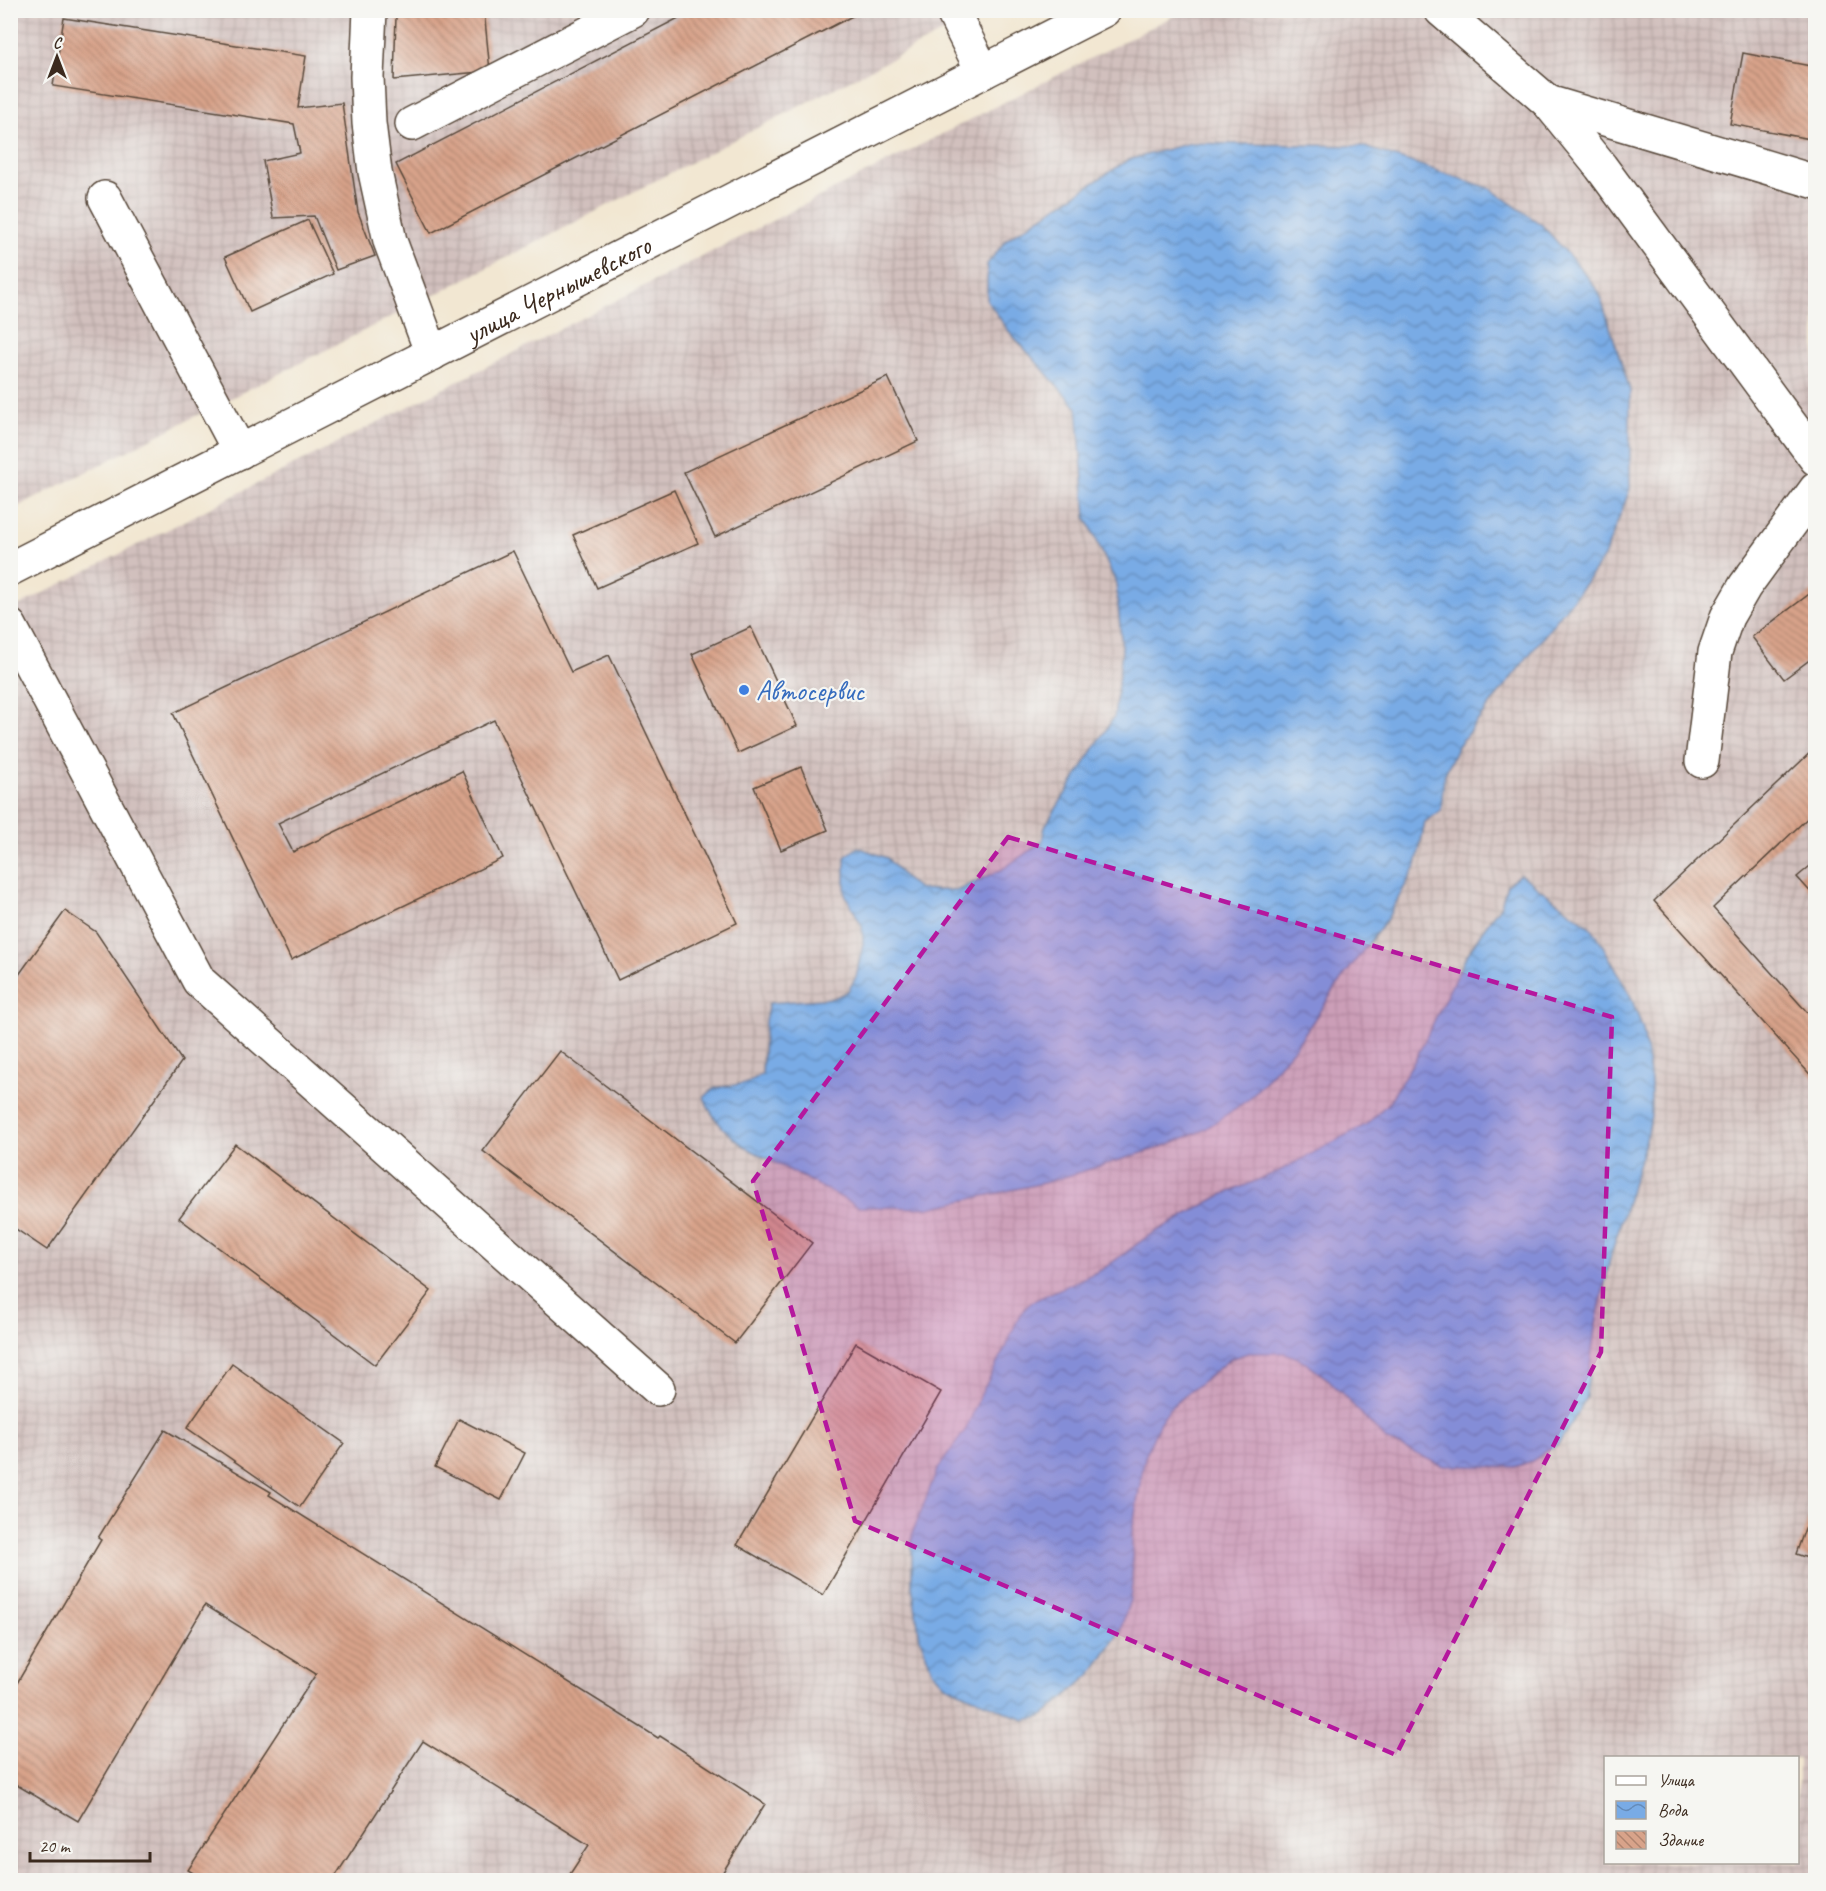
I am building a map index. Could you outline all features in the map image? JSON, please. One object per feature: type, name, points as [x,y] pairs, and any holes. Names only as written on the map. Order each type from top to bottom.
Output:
[{"type":"main road","points":[[370,10],[367,78],[369,123],[375,172],[390,241],[432,354]]},
{"type":"main road","points":[[412,124],[633,10]]},
{"type":"main road","points":[[952,10],[983,72]]},
{"type":"main road","name":"улица Чернышевского","points":[[10,569],[1104,10]]},
{"type":"main road","points":[[1441,10],[1548,102],[1602,167],[1815,459]]},
{"type":"main road","points":[[1548,102],[1815,182]]},
{"type":"main road","points":[[105,198],[240,452]]},
{"type":"main road","points":[[1702,761],[1716,652],[1726,617],[1745,586],[1815,489]]},
{"type":"main road","points":[[10,626],[199,981],[658,1389]]},
{"type":"highlighted area","points":[[1008,837],[1612,1017],[1601,1352],[1396,1755],[855,1521],[753,1181]]},
{"type":"shaded area","points":[[11,11],[984,11],[11,510]]},
{"type":"shaded area","points":[[1183,11],[1815,11],[1815,1880],[11,1880],[10,610]]},
{"type":"water","points":[[1190,143],[1362,146],[1489,188],[1542,225],[1599,292],[1630,390],[1630,489],[1604,557],[1458,746],[1444,776],[1441,810],[1425,822],[1416,866],[1387,919],[1296,1046],[1249,1099],[1204,1130],[1159,1148],[1048,1182],[930,1208],[859,1207],[747,1148],[721,1126],[711,1113],[704,1097],[715,1088],[747,1083],[762,1074],[765,1020],[769,1003],[834,998],[848,991],[856,977],[863,944],[862,926],[845,894],[845,857],[858,847],[887,858],[908,881],[920,889],[956,891],[1001,870],[1042,842],[1045,826],[1114,717],[1122,650],[1116,583],[1086,517],[1077,408],[1007,329],[987,300],[987,264],[1007,239],[1128,160]]},
{"type":"water","points":[[1520,874],[1587,924],[1597,935],[1631,997],[1643,1029],[1651,1081],[1651,1116],[1648,1133],[1611,1255],[1595,1328],[1586,1397],[1559,1443],[1532,1461],[1515,1467],[1443,1466],[1387,1441],[1329,1380],[1300,1359],[1285,1353],[1248,1353],[1230,1359],[1170,1408],[1160,1422],[1145,1457],[1132,1531],[1130,1600],[1120,1631],[1091,1674],[1042,1717],[1024,1720],[945,1685],[933,1672],[920,1639],[912,1586],[912,1534],[937,1470],[966,1429],[1020,1314],[1031,1302],[1103,1269],[1148,1236],[1220,1196],[1279,1171],[1367,1124],[1389,1102],[1416,1058],[1464,960],[1501,905],[1507,885]]},
{"type":"building","points":[[435,10],[484,10],[490,71],[394,80],[396,16]]},
{"type":"building","points":[[694,10],[864,10],[431,233],[396,164]]},
{"type":"building","points":[[64,18],[306,56],[298,108],[342,103],[358,212],[375,256],[336,270],[314,216],[273,218],[263,161],[300,153],[294,124],[53,86]]},
{"type":"building","points":[[1743,53],[1816,67],[1816,140],[1730,124]]},
{"type":"building","points":[[308,220],[333,274],[250,312],[225,257]]},
{"type":"building","points":[[888,377],[918,441],[715,537],[684,472]]},
{"type":"building","points":[[674,490],[698,543],[597,588],[573,535]]},
{"type":"building","points":[[513,551],[571,672],[609,655],[737,923],[618,980],[494,720],[278,823],[293,852],[462,771],[503,858],[291,960],[173,713]]},
{"type":"building","points":[[1816,589],[1816,655],[1784,679],[1752,637]]},
{"type":"building","name":"Автосервис","points":[[751,627],[797,726],[738,753],[692,654]]},
{"type":"building","points":[[1816,747],[1816,810],[1713,908],[1816,1022],[1816,1081],[1654,901]]},
{"type":"building","points":[[801,767],[828,830],[781,850],[754,787]]},
{"type":"building","points":[[1816,861],[1816,898],[1797,877]]},
{"type":"building","points":[[65,911],[96,932],[182,1061],[47,1250],[10,1225],[10,987]]},
{"type":"building","points":[[560,1051],[812,1243],[735,1343],[483,1151]]},
{"type":"building","points":[[235,1144],[431,1291],[375,1365],[179,1218]]},
{"type":"building","points":[[856,1343],[941,1392],[823,1595],[737,1545]]},
{"type":"building","points":[[232,1364],[344,1443],[300,1507],[187,1428]]},
{"type":"building","points":[[459,1419],[525,1453],[501,1500],[435,1467]]},
{"type":"building","points":[[165,1430],[271,1492],[269,1495],[658,1738],[660,1736],[765,1804],[718,1880],[566,1880],[589,1845],[423,1741],[333,1880],[205,1880],[188,1870],[316,1674],[205,1605],[78,1821],[10,1781],[10,1695],[101,1540],[98,1538]]},
{"type":"building","points":[[1816,1500],[1816,1561],[1796,1554]]},
{"type":"place","name":"Автосервис","points":[[744,690]]}]
